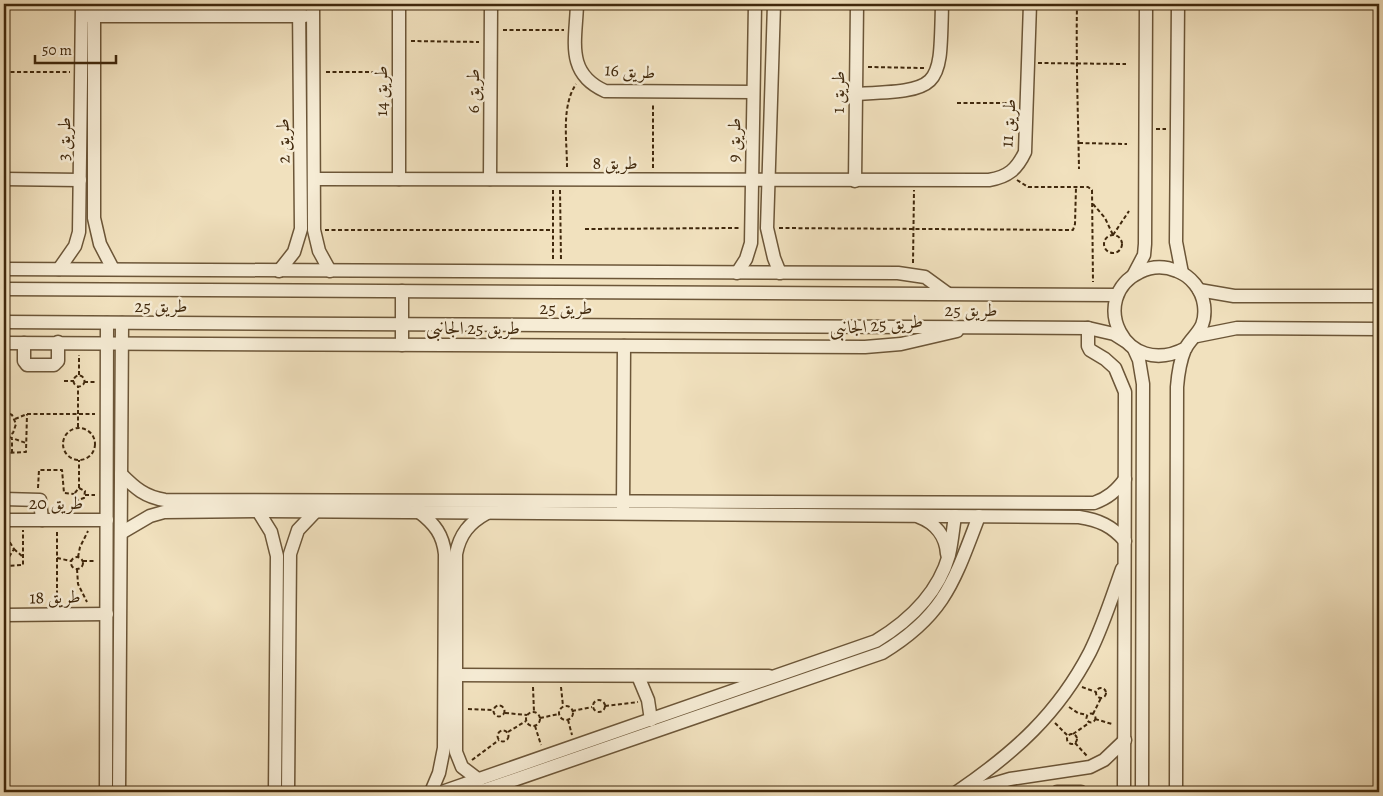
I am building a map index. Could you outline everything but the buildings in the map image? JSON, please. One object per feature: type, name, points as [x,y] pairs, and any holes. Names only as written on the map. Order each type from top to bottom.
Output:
[{"type":"street","name":"طريق 14","points":[[399,4],[399,179]]},
{"type":"street","name":"طريق 6","points":[[490,179],[491,4]]},
{"type":"street","name":"طريق 16","points":[[577,4],[575,55],[584,77],[592,86],[605,91],[753,92]]},
{"type":"street","name":"طريق 9","points":[[737,273],[746,259],[751,243],[755,4]]},
{"type":"street","name":"طريق 9","points":[[774,4],[767,228],[774,258],[780,273]]},
{"type":"street","name":"طريق 1","points":[[854,181],[857,4]]},
{"type":"street","points":[[856,94],[906,92],[920,89],[931,80],[938,68],[942,4]]},
{"type":"street","name":"طريق 11","points":[[914,180],[989,180],[1001,178],[1012,172],[1020,163],[1025,152],[1030,4]]},
{"type":"street","points":[[1142,792],[1143,384],[1139,360],[1117,327],[1114,311],[1117,295],[1124,283],[1134,274],[1144,254],[1146,244],[1146,4]]},
{"type":"street","points":[[1178,4],[1176,247],[1182,273]]},
{"type":"street","points":[[88,10],[313,10]]},
{"type":"street","name":"طريق 3","points":[[59,269],[68,258],[79,232],[82,72],[88,10]]},
{"type":"street","name":"طريق 3","points":[[88,10],[94,218],[100,244],[112,269]]},
{"type":"street","name":"طريق 2","points":[[279,271],[294,252],[301,230],[299,10]]},
{"type":"street","name":"طريق 2","points":[[313,10],[314,230],[319,252],[330,271]]},
{"type":"street","points":[[4,179],[80,180]]},
{"type":"street","name":"طريق 8","points":[[315,179],[914,180]]},
{"type":"street","points":[[1130,345],[1147,355],[1174,354],[1186,348],[1197,336],[1204,320],[1204,305],[1199,290],[1182,273],[1158,267],[1134,274]]},
{"type":"street","points":[[4,269],[913,274],[937,284],[947,293]]},
{"type":"street","points":[[213,270],[213,290]]},
{"type":"street","name":"طريق 25","points":[[4,289],[1117,295]]},
{"type":"street","points":[[1199,290],[1234,296],[1379,296]]},
{"type":"street","points":[[402,291],[402,344]]},
{"type":"street","name":"طريق 25","points":[[4,322],[1088,328],[1108,332],[1130,345]]},
{"type":"street","points":[[107,323],[107,614],[114,683],[119,792]]},
{"type":"street","points":[[106,792],[114,683],[121,533],[122,323]]},
{"type":"street","points":[[735,326],[735,347]]},
{"type":"street","name":"طريق 25 الجانبى","points":[[4,343],[865,347],[901,344],[936,338],[970,327]]},
{"type":"street","points":[[1088,328],[1088,346],[1090,350],[1106,359],[1115,368],[1122,379],[1125,392],[1124,792]]},
{"type":"street","points":[[1197,336],[1237,328],[1379,329]]},
{"type":"street","points":[[24,343],[24,361],[27,365],[54,365],[58,361],[58,342]]},
{"type":"street","points":[[623,508],[624,346]]},
{"type":"street","points":[[1176,792],[1177,387],[1178,373],[1186,348]]},
{"type":"street","points":[[121,474],[141,493],[152,498],[316,511],[338,506]]},
{"type":"street","points":[[121,533],[150,516],[164,512],[258,506],[913,510],[1094,503],[1107,498],[1117,490],[1125,479]]},
{"type":"street","points":[[4,499],[38,499],[42,501],[42,520]]},
{"type":"street","points":[[258,506],[271,532],[277,556],[275,792]]},
{"type":"street","points":[[419,507],[487,512]]},
{"type":"street","points":[[419,507],[438,530],[444,542],[456,675],[450,695],[456,710],[456,752],[462,767],[479,786]]},
{"type":"street","points":[[431,792],[439,773],[444,748],[450,695],[450,613],[458,541],[465,529],[487,512],[501,507]]},
{"type":"street","points":[[913,510],[955,516],[1090,518],[1109,526],[1125,541]]},
{"type":"street","points":[[913,510],[942,534],[946,549],[945,564]]},
{"type":"street","points":[[288,792],[290,554],[298,530],[316,511]]},
{"type":"street","points":[[853,657],[898,628],[918,610],[931,593],[949,554],[955,516]]},
{"type":"street","points":[[442,792],[479,786],[546,761],[853,657],[882,653],[928,619],[946,596],[980,516]]},
{"type":"street","name":"طريق 20","points":[[4,520],[107,520]]},
{"type":"street","points":[[957,792],[1022,744],[1048,716],[1072,684],[1090,650],[1125,562]]},
{"type":"street","points":[[918,610],[928,619]]},
{"type":"street","name":"طريق 18","points":[[4,615],[107,614]]},
{"type":"street","points":[[456,675],[638,676],[777,683]]},
{"type":"street","points":[[638,676],[648,700],[650,720]]},
{"type":"street","points":[[546,761],[573,747],[622,736],[650,720],[700,709]]},
{"type":"street","points":[[966,792],[1010,779],[1096,764],[1111,754],[1124,736]]},
{"type":"street","points":[[275,748],[289,748]]},
{"type":"street","points":[[1057,792],[1081,792]]},
{"type":"path","points":[[1077,4],[1076,63],[1079,86],[1079,169]]},
{"type":"path","points":[[491,29],[576,30]]},
{"type":"path","points":[[398,41],[491,43]]},
{"type":"path","points":[[1028,63],[1126,64]]},
{"type":"path","points":[[856,67],[938,68]]},
{"type":"path","points":[[4,72],[82,72]]},
{"type":"path","points":[[314,72],[398,72]]},
{"type":"path","points":[[557,272],[553,230],[567,106],[570,94],[576,83],[584,77]]},
{"type":"path","points":[[653,91],[653,180]]},
{"type":"path","points":[[956,103],[1027,103]]},
{"type":"path","points":[[1146,129],[1177,129]]},
{"type":"path","points":[[1078,143],[1127,144]]},
{"type":"path","points":[[1012,172],[1015,179],[1028,187],[1088,187],[1092,190],[1093,295]]},
{"type":"path","points":[[557,272],[560,180]]},
{"type":"path","points":[[913,274],[914,180]]},
{"type":"path","points":[[767,228],[1073,230],[1075,224],[1076,187]]},
{"type":"path","points":[[1093,204],[1105,218],[1113,235],[1120,240],[1121,244],[1117,252],[1112,253],[1105,248],[1105,239],[1113,235],[1129,211]]},
{"type":"path","points":[[585,228],[751,228]]},
{"type":"path","points":[[314,230],[553,230]]},
{"type":"path","points":[[78,386],[84,382],[79,376],[79,343]]},
{"type":"path","points":[[64,381],[74,381],[79,376]]},
{"type":"path","points":[[74,381],[78,386],[78,428]]},
{"type":"path","points":[[4,396],[9,397],[8,412]]},
{"type":"path","points":[[4,411],[8,412],[15,419],[15,429],[9,437]]},
{"type":"path","points":[[15,419],[27,414],[107,414]]},
{"type":"path","points":[[4,453],[25,453],[27,414]]},
{"type":"path","points":[[78,428],[92,433],[96,447],[93,454],[79,460],[67,454],[63,441],[71,430],[78,428]]},
{"type":"path","points":[[4,438],[9,437],[26,443]]},
{"type":"path","points":[[12,438],[12,453]]},
{"type":"path","points":[[74,494],[79,488],[79,460]]},
{"type":"path","points":[[38,499],[38,473],[41,470],[62,470],[64,493],[74,494]]},
{"type":"path","points":[[74,494],[78,500],[84,498],[85,491],[79,488]]},
{"type":"path","points":[[14,549],[9,557],[4,558],[4,566],[22,566],[22,520]]},
{"type":"path","points":[[57,520],[58,615]]},
{"type":"path","points":[[58,558],[71,561],[78,557],[80,547],[94,520]]},
{"type":"path","points":[[4,541],[9,541],[14,549],[23,557]]},
{"type":"path","points":[[77,569],[83,564],[82,559],[78,557]]},
{"type":"path","points":[[71,561],[72,567],[77,569]]},
{"type":"path","points":[[77,569],[78,584],[94,614]]},
{"type":"path","points":[[532,675],[534,712],[540,718]]},
{"type":"path","points":[[557,675],[563,694],[563,706],[559,714]]},
{"type":"path","points":[[1072,684],[1096,692],[1097,696],[1101,698]]},
{"type":"path","points":[[1093,714],[1101,698],[1106,695],[1104,690],[1100,689],[1096,692]]},
{"type":"path","points":[[593,707],[594,702],[598,700],[603,702],[605,706]]},
{"type":"path","points":[[572,711],[593,707],[600,712],[605,706],[648,700]]},
{"type":"path","points":[[1060,700],[1078,713],[1093,714]]},
{"type":"path","points":[[456,710],[494,710],[499,706],[503,708],[504,713]]},
{"type":"path","points":[[563,706],[567,706],[572,711]]},
{"type":"path","points":[[494,710],[496,716],[501,716],[504,713],[527,715],[534,712]]},
{"type":"path","points":[[572,711],[571,718],[568,720],[573,747]]},
{"type":"path","points":[[535,725],[540,718],[559,714]]},
{"type":"path","points":[[559,714],[564,720],[568,720]]},
{"type":"path","points":[[1093,714],[1095,718],[1107,721],[1124,736]]},
{"type":"path","points":[[499,740],[498,735],[501,731],[508,732],[526,721],[527,715]]},
{"type":"path","points":[[1087,715],[1090,722]]},
{"type":"path","points":[[1048,716],[1068,736]]},
{"type":"path","points":[[1068,736],[1095,718]]},
{"type":"path","points":[[526,721],[535,725]]},
{"type":"path","points":[[535,725],[546,761]]},
{"type":"path","points":[[499,740],[504,742],[508,740],[508,732]]},
{"type":"path","points":[[1073,734],[1076,737],[1075,743]]},
{"type":"path","points":[[1068,736],[1067,742],[1075,743],[1096,764]]},
{"type":"path","points":[[462,767],[499,740]]}]
